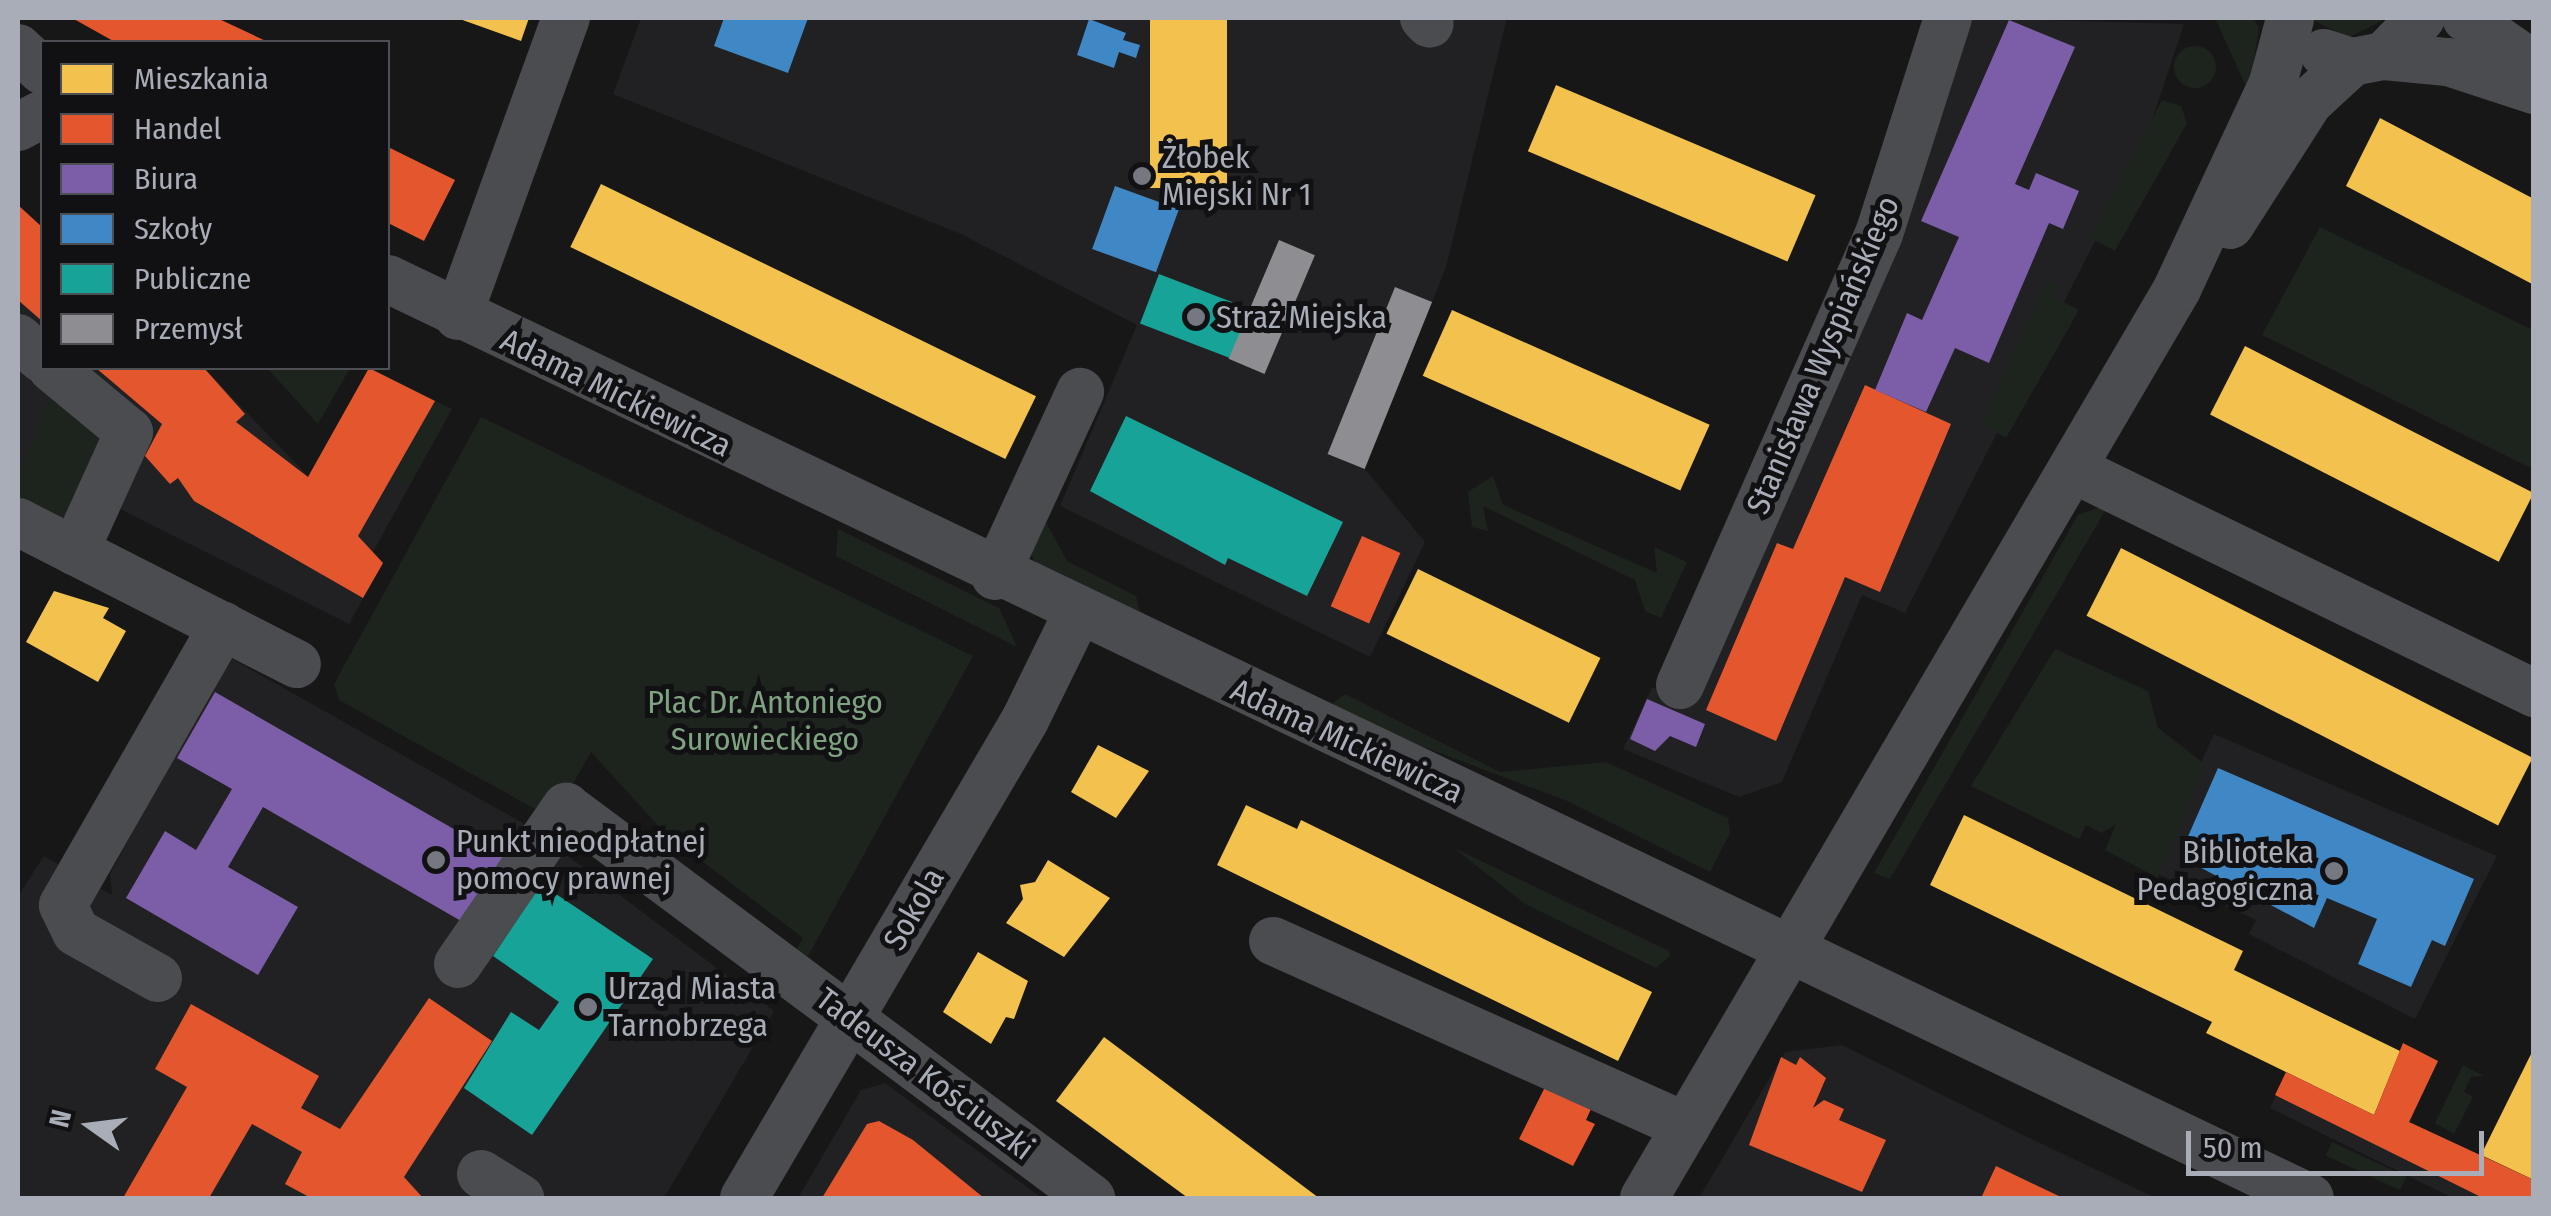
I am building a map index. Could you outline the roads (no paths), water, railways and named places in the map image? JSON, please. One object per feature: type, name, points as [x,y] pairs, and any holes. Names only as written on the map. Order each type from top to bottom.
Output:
[{"type":"street","points":[[458,316],[566,18]]},
{"type":"street","name":"Stanisława Wyspiańskiego","points":[[1680,685],[1879,234],[1948,18]]},
{"type":"street","points":[[2289,18],[2318,51],[2368,59],[2448,62],[2534,90]]},
{"type":"street","points":[[1644,1198],[2176,289],[2274,83],[2289,18]]},
{"type":"street","points":[[2176,289],[2234,220],[2309,102],[2421,18]]},
{"type":"street","points":[[2466,18],[2534,65]]},
{"type":"street","points":[[18,48],[40,68]]},
{"type":"street","points":[[18,127],[40,115]]},
{"type":"street","name":"Adama Mickiewicza","points":[[390,280],[1076,616],[1789,948],[2310,1198]]},
{"type":"street","points":[[18,338],[40,357]]},
{"type":"street","points":[[54,370],[129,432],[76,551]]},
{"type":"street","points":[[995,576],[1080,392]]},
{"type":"street","points":[[2073,469],[2534,692]]},
{"type":"street","points":[[18,522],[297,664]]},
{"type":"street","name":"Sokola","points":[[744,1198],[1076,616]]},
{"type":"street","points":[[158,978],[76,932],[62,905],[223,626]]},
{"type":"street","name":"Tadeusza Kościuszki","points":[[458,964],[566,807],[1092,1198]]},
{"type":"street","points":[[1273,941],[1686,1127]]},
{"type":"street","points":[[480,1174],[520,1198]]},
{"type":"place","name":"Żłobek Miejski Nr 1","points":[[1142,176]]},
{"type":"place","name":"Straż Miejska","points":[[1196,317]]},
{"type":"place","name":"Punkt nieodpłatnej pomocy prawnej","points":[[436,860]]},
{"type":"place","name":"Biblioteka Pedagogiczna","points":[[2334,871]]},
{"type":"place","name":"Urząd Miasta Tarnobrzega","points":[[588,1007]]},
{"type":"park label","name":"Plac Dr. Antoniego Surowieckiego","points":[[765,722]]}]
